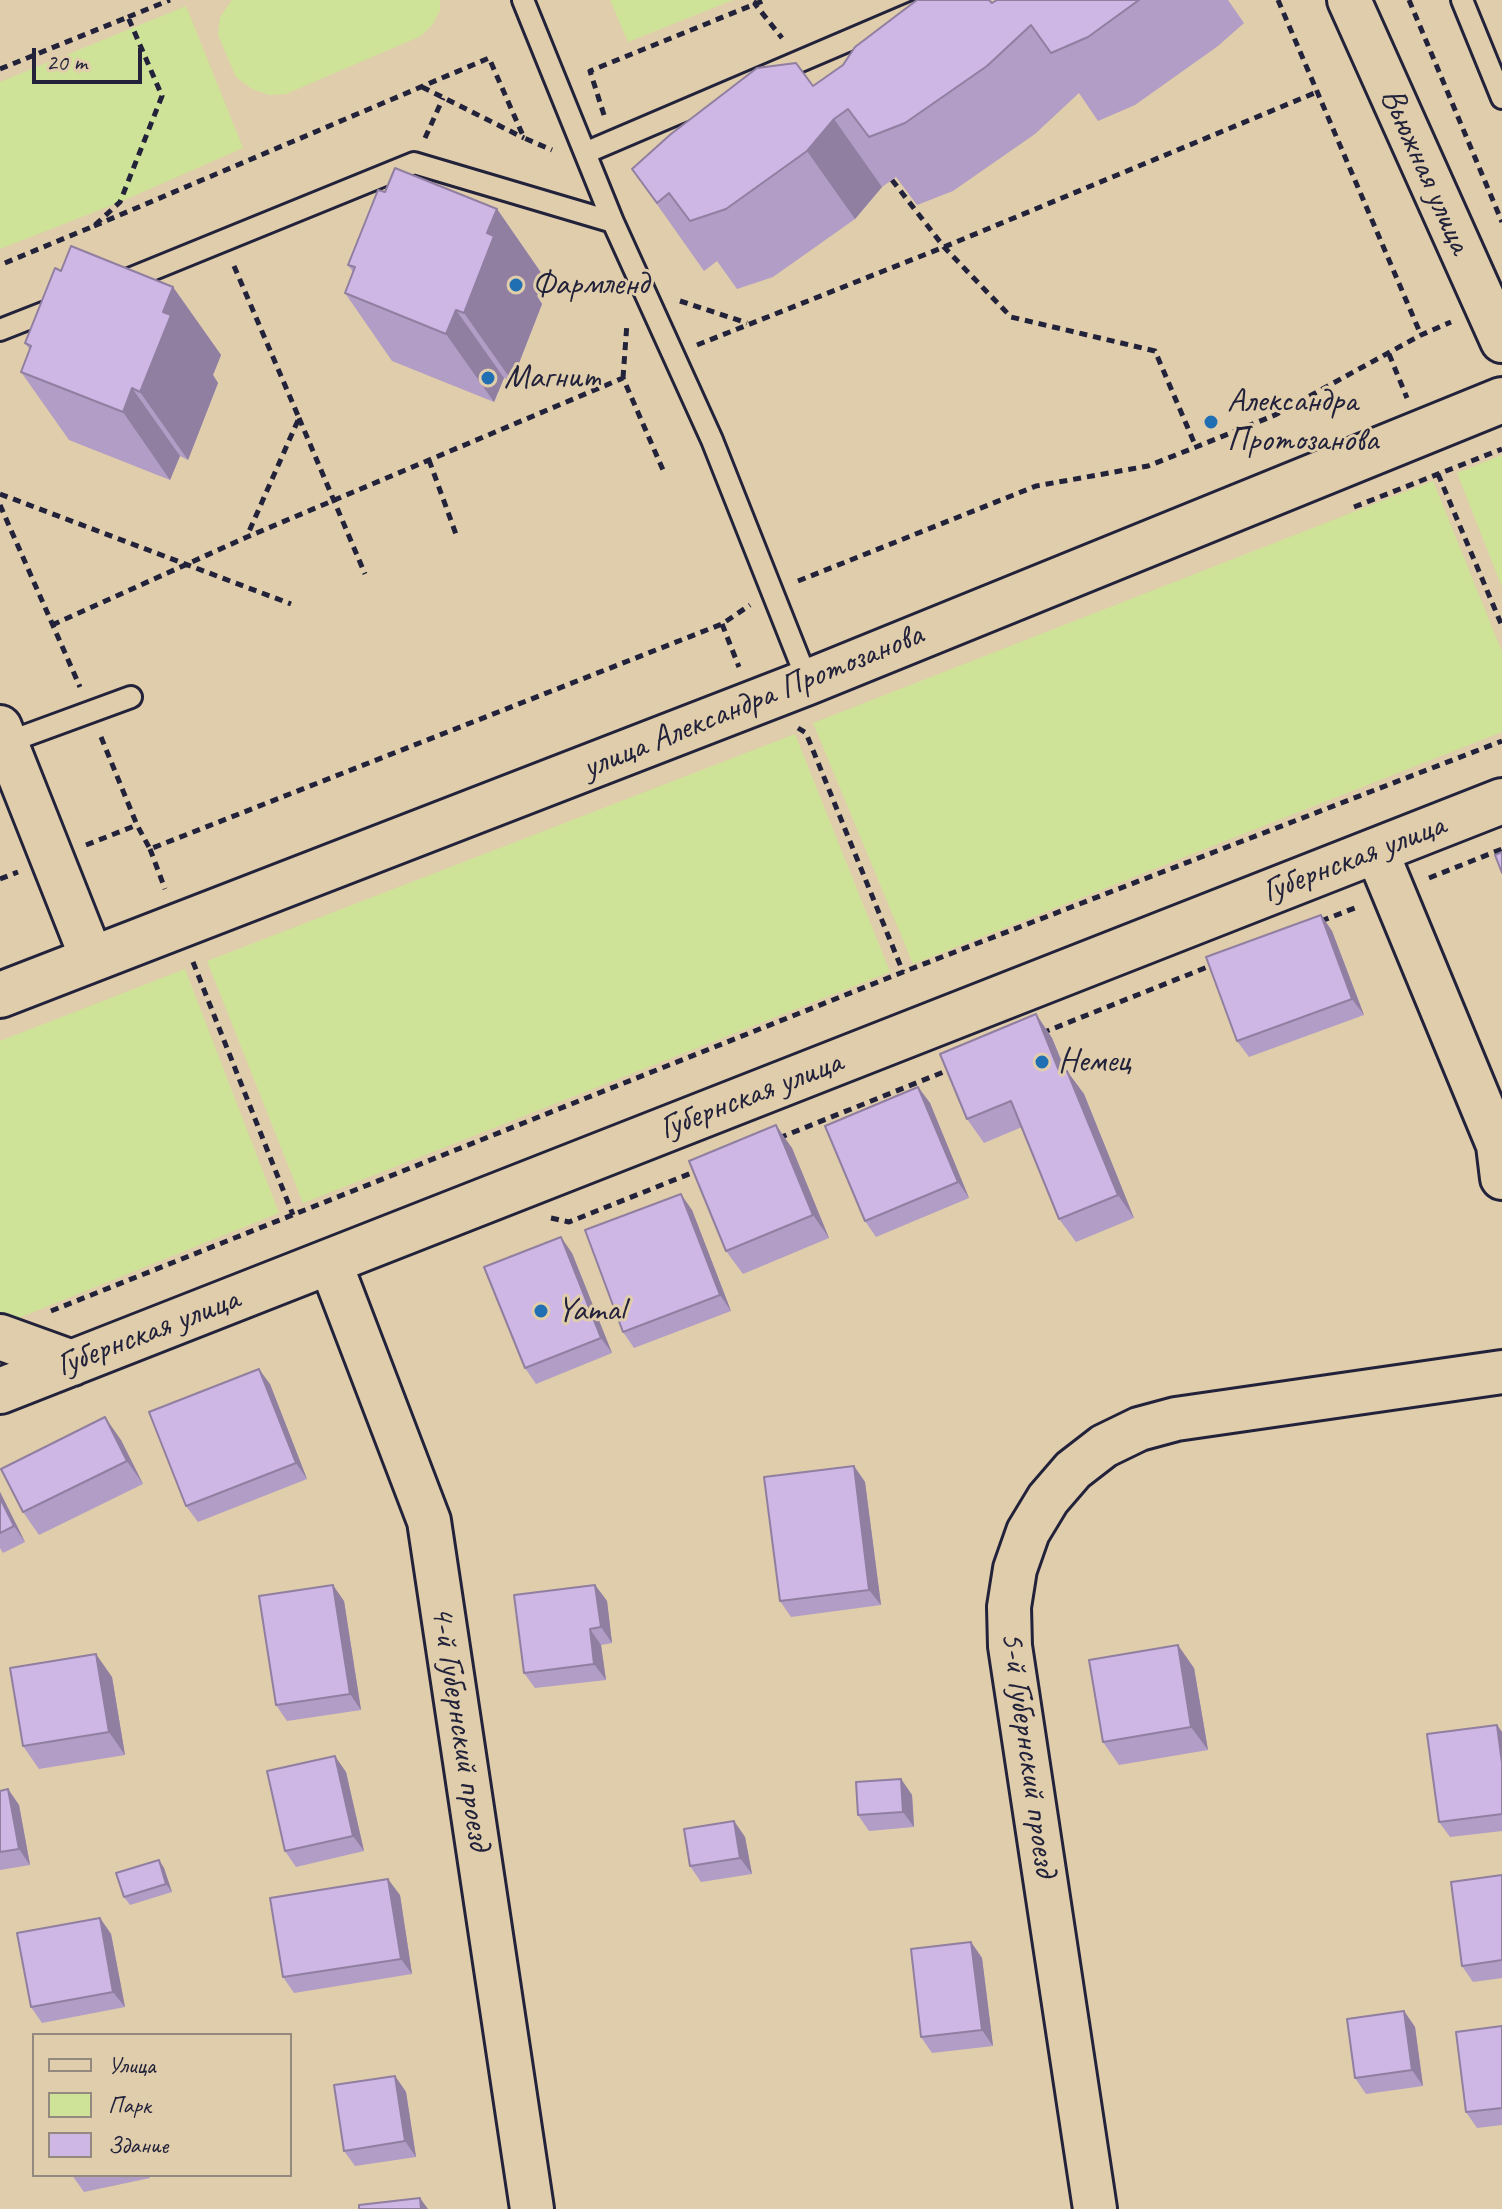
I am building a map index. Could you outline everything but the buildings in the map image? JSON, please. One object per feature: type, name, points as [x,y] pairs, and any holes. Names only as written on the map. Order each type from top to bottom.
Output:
[{"type":"street","name":"Вьюжная улица","points":[[1349,0],[1494,324]]},
{"type":"street","name":"улица Александра Протозанова","points":[[0,995],[808,682],[1502,400]]},
{"type":"street","points":[[2,738],[92,959]]},
{"type":"street","name":"Губернская улица","points":[[0,1391],[1502,801]]},
{"type":"street","points":[[1376,850],[1498,1145],[1502,1178]]},
{"type":"street","name":"4-й Губернский проезд","points":[[330,1262],[429,1521],[532,2209]]},
{"type":"street","points":[[0,1337],[72,1363]]},
{"type":"street","name":"5-й Губернский проезд","points":[[1095,2209],[1010,1646],[1009,1607],[1013,1581],[1028,1532],[1048,1499],[1073,1470],[1104,1446],[1139,1429],[1176,1419],[1502,1372]]},
{"type":"lane","points":[[523,0],[613,222],[712,440],[808,682]]},
{"type":"lane","points":[[585,153],[943,0]]},
{"type":"lane","points":[[1462,0],[1502,98]]},
{"type":"lane","points":[[0,330],[414,163],[613,222]]},
{"type":"lane","points":[[2,738],[91,713],[131,697]]},
{"type":"path","points":[[0,69],[170,0]]},
{"type":"path","points":[[1278,0],[1421,335]]},
{"type":"path","points":[[1409,0],[1502,222]]},
{"type":"path","points":[[0,265],[94,226],[120,202],[162,96],[128,17]]},
{"type":"path","points":[[421,87],[524,138]]},
{"type":"path","points":[[674,354],[944,247],[1317,92]]},
{"type":"path","points":[[414,163],[443,98]]},
{"type":"path","points":[[892,180],[944,247],[1011,317],[1155,351],[1196,447]]},
{"type":"path","points":[[224,242],[365,574]]},
{"type":"path","points":[[150,849],[722,624],[772,591],[1036,486],[1148,466],[1196,447],[1275,415],[1421,335],[1494,324]]},
{"type":"path","points":[[1389,354],[1502,626]]},
{"type":"path","points":[[52,625],[247,537],[623,378],[663,470]]},
{"type":"path","points":[[247,537],[299,418]]},
{"type":"path","points":[[429,460],[457,537]]},
{"type":"path","points":[[0,494],[291,604]]},
{"type":"path","points":[[0,505],[150,849],[293,1215]]},
{"type":"path","points":[[722,624],[753,703],[806,733],[903,972]]},
{"type":"path","points":[[44,1314],[903,972],[1502,741]]},
{"type":"green space","points":[[232,0],[440,0],[440,10],[433,24],[421,36],[286,94],[270,95],[252,89],[236,77],[218,35],[220,17]]},
{"type":"green space","points":[[610,0],[733,0],[628,42]]},
{"type":"green space","points":[[186,6],[243,148],[120,202],[0,249],[0,82]]},
{"type":"green space","points":[[1502,455],[1502,587],[1457,473]]},
{"type":"green space","points":[[1433,481],[1502,652],[1502,732],[913,964],[813,723]]},
{"type":"green space","points":[[795,734],[890,972],[303,1203],[207,961]]},
{"type":"green space","points":[[185,969],[279,1213],[11,1321],[0,1317],[0,1041]]},
{"type":"place","name":"Фармленд","points":[[516,285]]},
{"type":"place","name":"Магнит","points":[[488,378]]},
{"type":"place","name":"Александра Протозанова","points":[[1211,422]]},
{"type":"place","name":"Немец","points":[[1042,1062]]},
{"type":"place","name":"Yamal","points":[[541,1311]]}]
